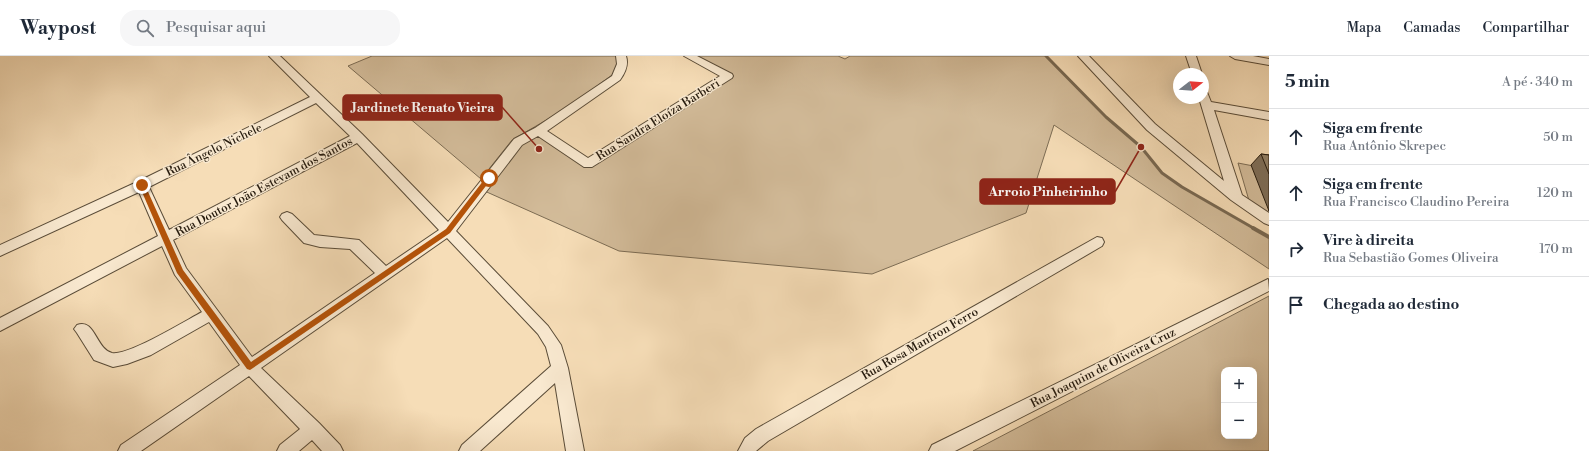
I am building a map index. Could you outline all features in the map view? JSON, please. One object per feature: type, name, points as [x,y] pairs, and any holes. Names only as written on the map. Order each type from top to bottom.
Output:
[{"type":"street","points":[[274,56],[358,137],[543,330],[553,345],[560,368],[575,451]]},
{"type":"street","points":[[127,451],[448,231],[518,142],[539,131],[616,78],[621,68],[621,56]]},
{"type":"street","name":"Rua Sandra Eloíza Barberi","points":[[539,131],[588,164],[728,76],[689,56]]},
{"type":"street","points":[[1083,56],[1151,127],[1236,197],[1269,220]]},
{"type":"street","points":[[1191,56],[1195,68]]},
{"type":"street","points":[[1235,56],[1269,62]]},
{"type":"street","name":"Rua Ângelo Nichele","points":[[0,251],[142,185],[318,98]]},
{"type":"street","points":[[1209,100],[1269,116]]},
{"type":"street","points":[[1207,104],[1236,197]]},
{"type":"street","name":"Rua Doutor João Estevam dos Santos","points":[[0,325],[358,137]]},
{"type":"street","points":[[142,185],[180,271],[211,314],[250,367],[334,451]]},
{"type":"street","points":[[287,217],[309,239],[320,242],[354,244],[385,274]]},
{"type":"street","name":"Rua Rosa Manfron Ferro","points":[[747,451],[751,444],[762,435],[1097,242]]},
{"type":"street","name":"Rua Joaquim de Oliveira Cruz","points":[[938,451],[1268,286]]},
{"type":"street","points":[[82,329],[100,355],[113,360],[127,357],[145,350],[211,314]]},
{"type":"street","points":[[468,451],[560,368]]},
{"type":"street","points":[[286,451],[313,430]]},
{"type":"shaded area","points":[[372,56],[617,56],[619,72],[615,77],[612,75],[567,108],[512,140],[481,179],[348,66]]},
{"type":"shaded area","points":[[695,56],[838,56],[845,59],[850,56],[1046,56],[1106,117],[1141,147],[1162,173],[1182,187],[1269,237],[1269,269],[1054,125],[1026,213],[872,274],[619,251],[480,189],[507,155],[539,131],[588,164],[731,75]]},
{"type":"shaded area","points":[[1238,163],[1269,169],[1269,215],[1250,204]]},
{"type":"shaded area","points":[[1269,296],[1269,451],[973,451]]},
{"type":"building","points":[[1261,154],[1269,155],[1269,174]]},
{"type":"waterway","points":[[1046,56],[1106,117],[1141,147],[1162,173],[1182,187],[1255,229]]},
{"type":"waterway","points":[[1253,228],[1269,237]]},
{"type":"place","name":"Arroio Pinheirinho","points":[[1141,147]]},
{"type":"place","name":"Jardinete Renato Vieira","points":[[539,149]]},
{"type":"route","points":[[142,185],[180,271],[250,367],[448,231],[489,178]]}]
